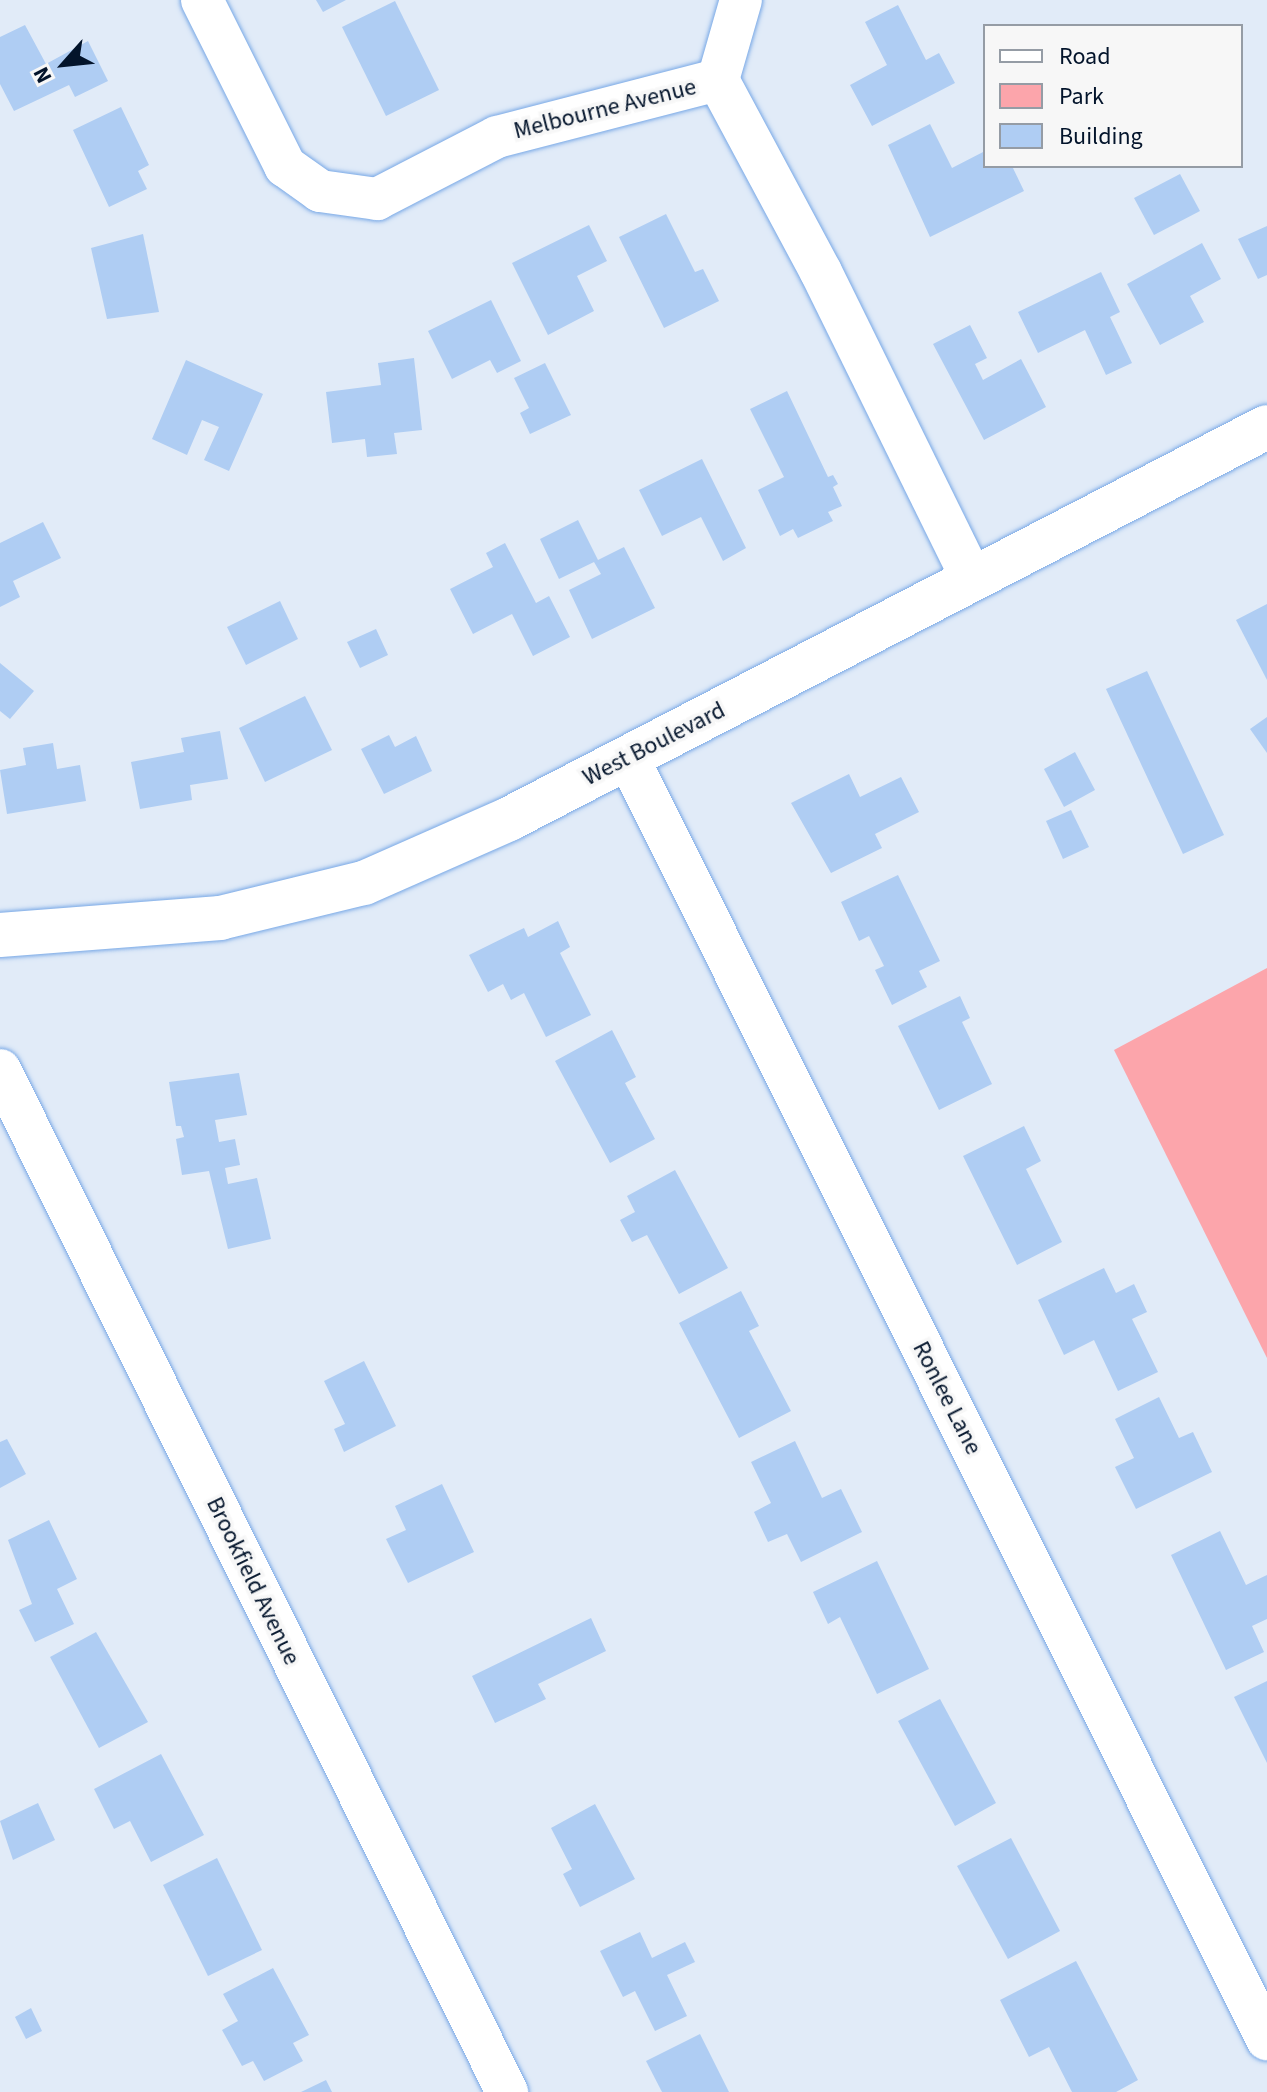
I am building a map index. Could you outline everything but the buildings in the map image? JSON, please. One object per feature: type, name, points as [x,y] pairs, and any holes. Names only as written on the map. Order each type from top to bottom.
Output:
[{"type":"street","name":"Melbourne Avenue","points":[[202,0],[285,166],[320,191],[377,199],[497,137],[718,80],[800,232],[972,579]]},
{"type":"street","points":[[718,80],[741,0]]},
{"type":"street","name":"West Boulevard","points":[[0,935],[129,928],[304,901],[442,851],[1267,427]]},
{"type":"street","name":"Ronlee Lane","points":[[628,758],[1267,2039]]},
{"type":"street","name":"Brookfield Avenue","points":[[0,1070],[507,2092]]},
{"type":"green space","points":[[1267,968],[1267,1358],[1114,1050]]}]
